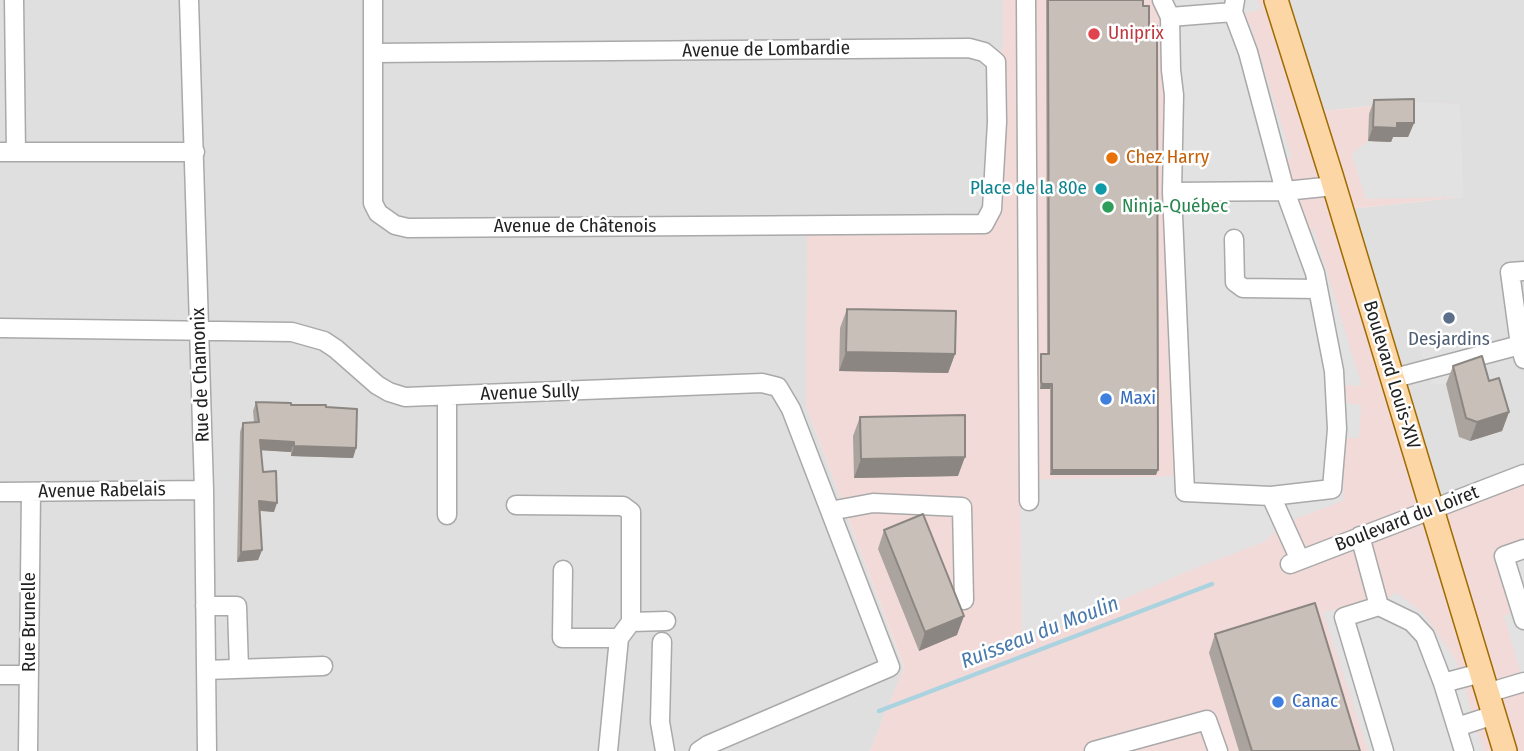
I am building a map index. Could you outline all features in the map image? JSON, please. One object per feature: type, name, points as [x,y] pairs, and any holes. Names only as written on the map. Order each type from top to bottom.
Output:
[{"type":"main road","name":"Boulevard Louis-XIV","points":[[1276,0],[1505,751]]},
{"type":"street","points":[[14,0],[8,152],[195,152]]},
{"type":"street","name":"Rue de Chamonix","points":[[189,0],[204,490],[207,751]]},
{"type":"street","name":"Avenue de Châtenois","points":[[373,0],[373,203],[378,213],[395,225],[408,228],[984,224],[987,219]]},
{"type":"street","points":[[1026,0],[1029,501]]},
{"type":"street","points":[[1162,0],[1171,17],[1174,95],[1172,192],[1185,492],[1271,496],[1332,489],[1337,429],[1334,371],[1315,273],[1285,191],[1234,6],[1171,17]]},
{"type":"street","name":"Avenue de Lombardie","points":[[373,53],[969,48],[984,52],[996,62],[995,177],[992,209],[987,219]]},
{"type":"street","points":[[1172,192],[1285,191],[1334,186]]},
{"type":"street","points":[[1234,239],[1235,282],[1243,288],[1318,289]]},
{"type":"street","points":[[1391,379],[1523,349],[1510,272],[1524,271]]},
{"type":"street","name":"Avenue Sully","points":[[0,328],[292,332],[307,335],[336,349],[389,392],[405,397],[762,383],[778,387],[791,409],[890,667],[699,751]]},
{"type":"street","points":[[447,397],[447,515]]},
{"type":"street","name":"Boulevard du Loiret","points":[[1271,496],[1295,562],[1524,474]]},
{"type":"street","name":"Avenue Rabelais","points":[[0,492],[204,490]]},
{"type":"street","name":"Rue Brunelle","points":[[28,751],[31,492]]},
{"type":"street","points":[[830,511],[873,503],[962,507],[964,600]]},
{"type":"street","points":[[516,505],[623,506],[631,512],[631,622],[618,638],[608,751]]},
{"type":"street","points":[[1360,537],[1379,606]]},
{"type":"street","points":[[1524,549],[1504,556],[1524,620]]},
{"type":"street","points":[[563,570],[562,638],[618,638]]},
{"type":"street","points":[[205,606],[237,606],[239,669]]},
{"type":"street","points":[[1384,751],[1344,617],[1379,606],[1412,622],[1425,636],[1444,683],[1464,751]]},
{"type":"street","points":[[631,622],[666,621]]},
{"type":"street","points":[[662,642],[660,722],[665,751]]},
{"type":"street","points":[[206,670],[323,666]]},
{"type":"street","points":[[0,675],[29,675]]},
{"type":"street","points":[[1457,727],[1488,694],[1524,682]]},
{"type":"street","points":[[1444,683],[1488,694]]},
{"type":"street","points":[[1094,751],[1121,747],[1208,720],[1218,751]]},
{"type":"shaded area","points":[[0,0],[1003,0],[1003,46],[996,62],[992,209],[806,406],[904,668],[870,751],[0,751]]},
{"type":"shaded area","points":[[1003,0],[1276,0],[1312,112],[1410,102],[1460,104],[1463,197],[1359,208],[1341,207],[1433,510],[1524,474],[1524,751],[870,751],[904,667],[806,406],[807,226],[984,224],[996,62],[1003,46]]},
{"type":"shaded area","points":[[1158,0],[1257,0],[1261,9],[1236,16],[1240,23],[1250,23],[1292,158],[1274,158],[1295,229],[1314,230],[1362,386],[1343,385],[1347,403],[1361,405],[1359,438],[1345,438],[1343,501],[1284,523],[1264,542],[1198,567],[1022,643],[1020,480],[1182,476],[1172,193]]},
{"type":"shaded area","points":[[1276,0],[1524,0],[1524,474],[1433,510],[1340,207],[1359,208],[1463,197],[1409,102],[1312,112]]},
{"type":"shaded area","points":[[1410,102],[1460,104],[1463,197],[1366,199],[1352,154],[1368,141],[1391,142]]},
{"type":"shaded area","points":[[1480,330],[1492,397],[1475,375],[1446,384],[1432,384],[1418,344]]},
{"type":"shaded area","points":[[1524,543],[1524,683],[1504,616],[1516,612],[1498,551]]},
{"type":"shaded area","points":[[1396,592],[1425,615],[1456,661],[1484,751],[1368,751],[1323,612],[1385,601]]},
{"type":"building","name":"Place de la 80e","points":[[1048,0],[1143,0],[1143,6],[1149,6],[1149,27],[1157,26],[1158,470],[1052,470],[1052,384],[1042,384],[1041,381],[1041,354],[1049,354]]},
{"type":"building","points":[[1414,99],[1414,123],[1397,123],[1397,128],[1373,127],[1374,100]]},
{"type":"building","points":[[847,309],[956,311],[955,354],[846,352]]},
{"type":"building","points":[[1482,356],[1489,381],[1499,378],[1509,412],[1477,422],[1466,418],[1453,366]]},
{"type":"building","points":[[256,402],[357,409],[356,448],[294,446],[294,442],[260,440],[263,472],[276,471],[277,503],[259,501],[262,550],[241,552],[243,423],[259,422]]},
{"type":"building","points":[[965,415],[965,457],[861,459],[860,417]]},
{"type":"building","points":[[923,514],[964,616],[925,632],[884,530]]},
{"type":"building","name":"Canac","points":[[1315,603],[1360,751],[1252,751],[1215,634]]},
{"type":"waterway","name":"Ruisseau du Moulin","points":[[879,711],[1212,584]]},
{"type":"place","name":"Uniprix","points":[[1094,34]]},
{"type":"place","name":"Chez Harry","points":[[1112,158]]},
{"type":"place","name":"Place de la 80e","points":[[1101,189]]},
{"type":"place","name":"Ninja-Québec","points":[[1108,207]]},
{"type":"place","name":"Desjardins","points":[[1449,318]]},
{"type":"place","name":"Maxi","points":[[1106,399]]},
{"type":"place","name":"Canac","points":[[1278,702]]}]
